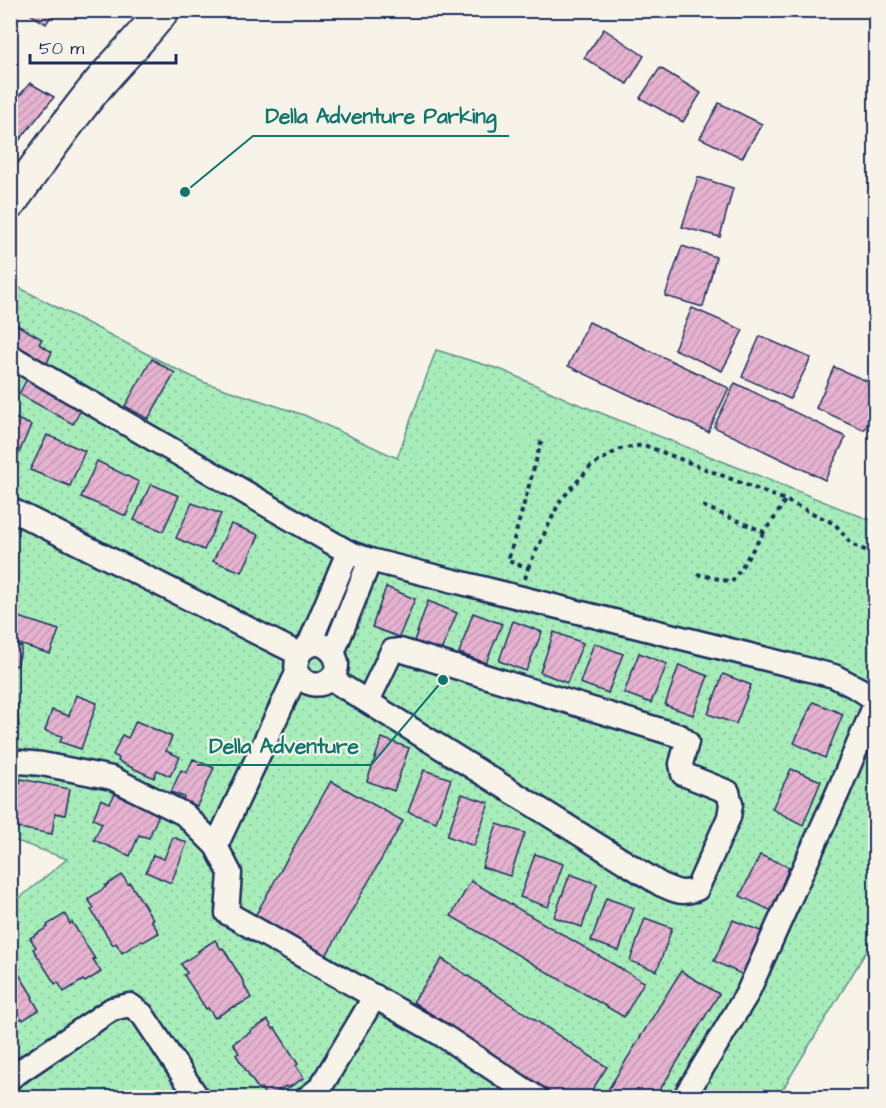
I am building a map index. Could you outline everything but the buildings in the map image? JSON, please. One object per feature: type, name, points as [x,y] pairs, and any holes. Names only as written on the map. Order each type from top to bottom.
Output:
[{"type":"street","points":[[10,203],[102,81],[163,10]]},
{"type":"street","points":[[10,356],[348,552],[370,560],[834,676],[859,688],[876,701],[838,792],[747,993],[684,1098]]},
{"type":"street","points":[[10,509],[302,657]]},
{"type":"street","points":[[216,846],[348,552]]},
{"type":"street","points":[[333,653],[370,560]]},
{"type":"street","points":[[322,645],[333,653],[336,659],[335,673],[326,683],[312,685],[306,682],[302,657],[322,645]]},
{"type":"street","points":[[331,679],[676,892],[688,893],[697,889],[729,817],[731,804],[728,792],[683,774],[681,764],[687,742],[680,736],[400,650],[392,651],[368,701]]},
{"type":"street","points":[[10,761],[42,764],[112,778],[184,814],[216,846],[231,873],[227,913],[442,1035],[537,1098]]},
{"type":"street","points":[[307,1098],[320,1088],[375,996]]},
{"type":"street","points":[[10,1078],[112,1009],[130,1005],[142,1014],[198,1098]]},
{"type":"path","points":[[528,568],[508,561],[542,439]]},
{"type":"path","points":[[520,597],[528,568],[560,501],[591,466],[620,449],[644,445],[785,500],[835,524],[851,544],[876,555]]},
{"type":"path","points":[[697,574],[732,582],[785,500]]},
{"type":"path","points":[[703,506],[764,532]]},
{"type":"green space","points":[[10,283],[203,382],[304,415],[397,458],[436,350],[502,370],[573,402],[875,522],[875,937],[778,1097],[11,1097],[11,905],[67,859],[11,839]]},
{"type":"place","name":"Della Adventure Parking","points":[[185,192]]},
{"type":"place","name":"Della Adventure","points":[[443,680]]}]
